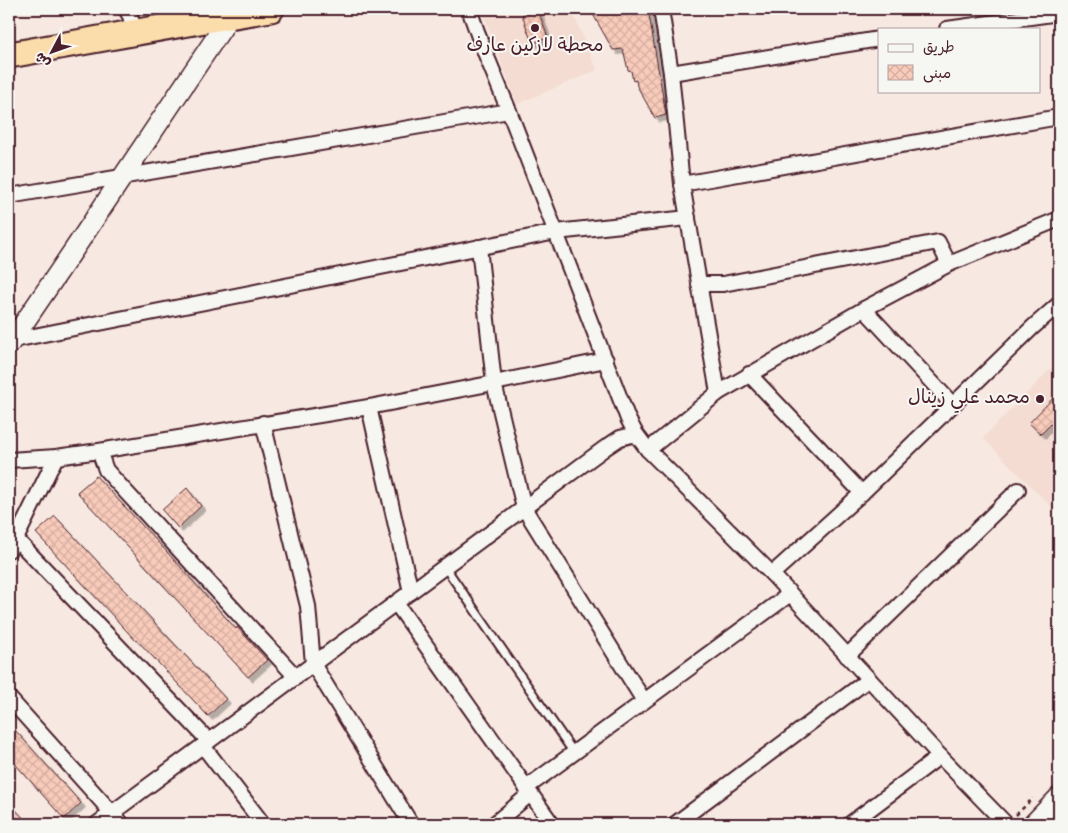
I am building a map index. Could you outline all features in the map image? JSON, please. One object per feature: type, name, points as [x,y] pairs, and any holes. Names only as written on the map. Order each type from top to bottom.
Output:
[{"type":"highway","points":[[9,55],[251,11]]},
{"type":"street","points":[[126,9],[135,32]]},
{"type":"street","points":[[469,9],[628,420],[636,434],[648,450],[772,574],[940,756],[1009,821]]},
{"type":"street","points":[[661,9],[671,73],[682,184],[718,393]]},
{"type":"street","points":[[10,342],[123,177],[251,11]]},
{"type":"street","points":[[954,28],[1059,13]]},
{"type":"street","points":[[671,73],[878,39]]},
{"type":"street","points":[[9,196],[509,111]]},
{"type":"street","points":[[682,184],[1059,116]]},
{"type":"street","points":[[10,342],[556,232],[688,218]]},
{"type":"street","points":[[648,450],[718,393],[864,309],[948,264],[1059,219]]},
{"type":"street","points":[[699,284],[723,284],[938,242],[948,264]]},
{"type":"street","points":[[479,247],[494,383],[524,508],[644,701]]},
{"type":"street","points":[[772,574],[862,493],[1059,304]]},
{"type":"street","points":[[864,309],[953,405]]},
{"type":"street","points":[[9,460],[99,451],[369,407],[606,360]]},
{"type":"street","points":[[749,374],[862,493]]},
{"type":"street","points":[[369,407],[411,592]]},
{"type":"street","points":[[263,424],[308,606],[313,664],[411,824]]},
{"type":"street","points":[[97,824],[605,448],[620,438],[636,434]]},
{"type":"street","points":[[99,451],[106,470],[110,475],[296,677]]},
{"type":"street","points":[[56,456],[12,544],[206,744],[263,824]]},
{"type":"street","points":[[847,656],[1018,490]]},
{"type":"street","points":[[494,824],[528,791],[574,753],[790,594]]},
{"type":"street","points":[[396,603],[552,824]]},
{"type":"street","points":[[675,824],[869,679]]},
{"type":"street","points":[[11,706],[122,824]]},
{"type":"street","points":[[850,824],[940,756]]},
{"type":"street","points":[[1033,824],[1059,797]]},
{"type":"lane","points":[[445,567],[574,753]]},
{"type":"path","points":[[1009,821],[1037,795]]},
{"type":"shaded area","points":[[481,9],[571,9],[597,70],[517,104]]},
{"type":"shaded area","name":"محمد علي زينال","points":[[1059,360],[1059,515],[983,438]]},
{"type":"building","points":[[590,9],[648,9],[666,115],[655,118],[637,86],[636,80],[633,81],[623,49],[613,50]]},
{"type":"building","points":[[538,10],[548,38],[532,43],[522,15]]},
{"type":"building","points":[[1059,392],[1059,416],[1041,434],[1029,423]]},
{"type":"building","points":[[96,476],[236,629],[237,627],[267,660],[248,677],[77,492]]},
{"type":"building","points":[[187,488],[201,506],[178,528],[162,510]]},
{"type":"building","points":[[55,516],[226,699],[208,716],[36,533]]},
{"type":"building","points":[[15,730],[81,803],[64,819],[9,757],[9,735]]},
{"type":"building","points":[[9,803],[29,824],[9,824]]},
{"type":"place","name":"محطة لازكين عارف","points":[[535,28]]},
{"type":"place","name":"محمد علي زينال","points":[[1040,399]]}]
